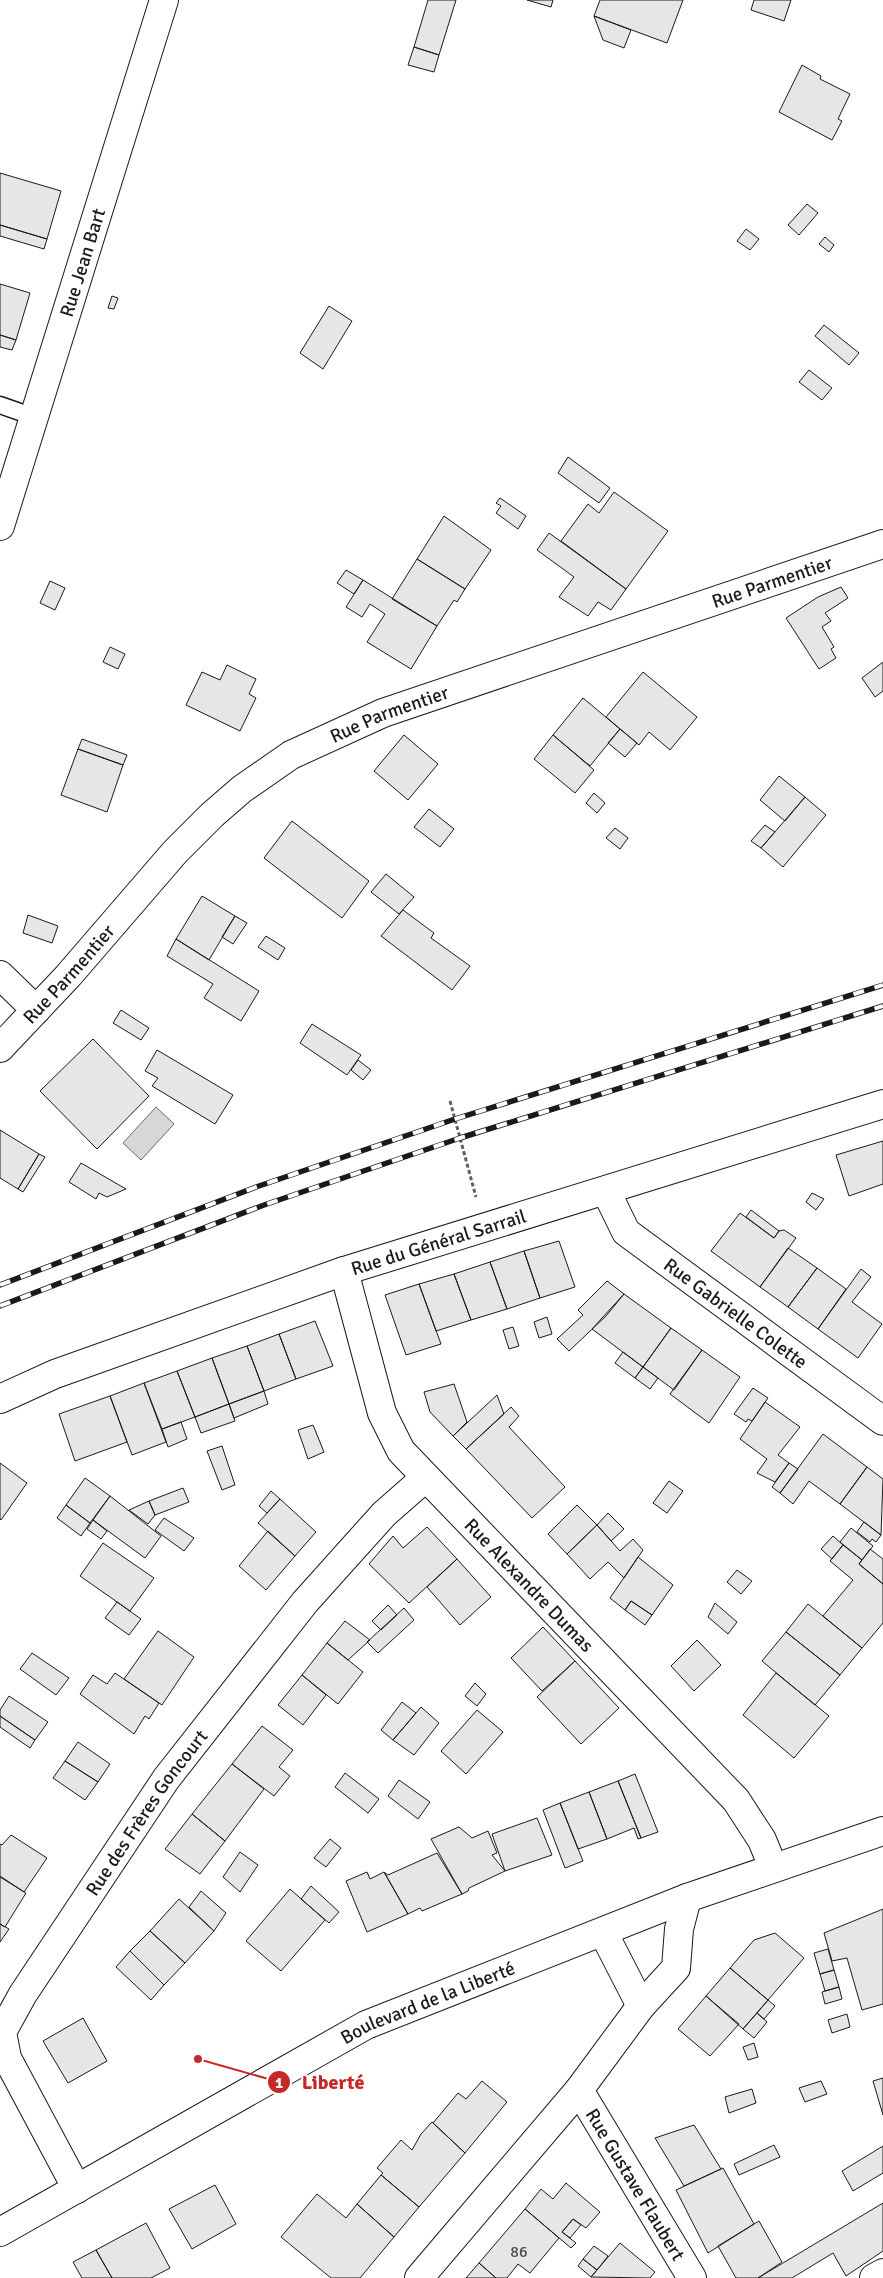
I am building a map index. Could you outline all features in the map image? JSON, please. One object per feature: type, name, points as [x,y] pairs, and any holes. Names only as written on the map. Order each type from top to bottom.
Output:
[{"type":"street","name":"Rue Jean Bart","points":[[0,526],[164,0]]},
{"type":"street","name":"Rue Parmentier","points":[[0,1048],[36,1010],[175,852],[242,789],[291,755],[383,713],[883,544]]},
{"type":"street","points":[[0,975],[36,1010]]},
{"type":"street","name":"Rue du Général Sarrail","points":[[0,1399],[55,1374],[344,1271],[883,1104]]},
{"type":"street","name":"Rue Gabrielle Colette","points":[[606,1191],[626,1232],[883,1421]]},
{"type":"street","name":"Rue Alexandre Dumas","points":[[344,1271],[382,1413],[401,1452],[736,1800],[762,1840],[773,1867]]},
{"type":"street","name":"Rue des Frères Goncourt","points":[[76,2189],[7,2058],[2,2032],[23,1994],[166,1778],[305,1602],[384,1514],[426,1478]]},
{"type":"street","name":"Boulevard de la Liberté","points":[[0,2232],[366,2025],[688,1898],[773,1867],[883,1831]]},
{"type":"street","points":[[419,2278],[579,2090],[641,2006],[676,1968],[679,1929],[688,1898]]},
{"type":"street","points":[[602,1932],[641,2006]]},
{"type":"street","name":"Rue Gustave Flaubert","points":[[579,2090],[692,2278]]},
{"type":"street","points":[[874,2278],[883,2273]]},
{"type":"lane","points":[[0,405],[34,416]]},
{"type":"path","points":[[450,1101],[485,1228]]},
{"type":"shaded area","points":[[156,1107],[174,1124],[141,1160],[123,1143]]},
{"type":"building","points":[[428,0],[456,0],[439,55],[414,47]]},
{"type":"building","points":[[527,0],[553,0],[551,7]]},
{"type":"building","points":[[600,0],[683,0],[667,43],[594,16]]},
{"type":"building","points":[[754,0],[791,0],[784,21],[751,10]]},
{"type":"building","points":[[594,16],[631,30],[624,48],[603,40]]},
{"type":"building","points":[[414,47],[439,55],[434,72],[408,65]]},
{"type":"building","points":[[802,65],[821,76],[820,79],[850,94],[838,119],[842,121],[832,140],[779,112]]},
{"type":"building","points":[[0,173],[61,191],[47,239],[0,225]]},
{"type":"building","points":[[807,204],[818,213],[799,235],[788,225]]},
{"type":"building","points":[[0,225],[47,239],[44,249],[0,236]]},
{"type":"building","points":[[746,229],[759,239],[750,250],[737,241]]},
{"type":"building","points":[[825,237],[834,245],[829,252],[819,244]]},
{"type":"building","points":[[0,284],[30,293],[16,340],[0,335]]},
{"type":"building","points":[[112,296],[118,298],[114,309],[108,308]]},
{"type":"building","points":[[329,306],[352,321],[323,369],[300,353]]},
{"type":"building","points":[[824,325],[859,353],[849,365],[815,336]]},
{"type":"building","points":[[0,335],[16,340],[12,350],[0,347]]},
{"type":"building","points":[[809,370],[832,388],[822,400],[799,382]]},
{"type":"building","points":[[568,457],[610,488],[599,503],[558,473]]},
{"type":"building","points":[[614,492],[668,531],[626,589],[561,541],[588,504],[599,513]]},
{"type":"building","points":[[500,498],[526,516],[518,529],[496,513],[501,506],[496,503]]},
{"type":"building","points":[[444,516],[491,550],[465,589],[417,559]]},
{"type":"building","points":[[549,533],[626,589],[611,610],[598,602],[588,616],[559,597],[574,577],[537,550]]},
{"type":"building","points":[[417,559],[465,589],[457,602],[454,600],[437,626],[392,599]]},
{"type":"building","points":[[346,570],[363,580],[354,594],[337,583]]},
{"type":"building","points":[[363,580],[437,626],[411,669],[367,642],[385,614],[370,604],[362,617],[346,607]]},
{"type":"building","points":[[50,581],[65,588],[55,610],[40,603]]},
{"type":"building","points":[[841,587],[848,598],[825,613],[831,621],[822,627],[834,647],[831,649],[836,658],[819,669],[786,618],[818,597]]},
{"type":"building","points":[[110,647],[125,654],[118,669],[103,662]]},
{"type":"building","points":[[883,662],[883,691],[875,697],[862,678]]},
{"type":"building","points":[[227,665],[256,679],[249,694],[256,698],[240,731],[186,705],[202,672],[220,680]]},
{"type":"building","points":[[643,672],[697,717],[670,750],[649,732],[639,745],[606,717]]},
{"type":"building","points":[[583,698],[620,729],[590,766],[553,735]]},
{"type":"building","points":[[620,729],[637,743],[625,757],[608,743]]},
{"type":"building","points":[[404,735],[438,764],[408,800],[374,771]]},
{"type":"building","points":[[553,735],[594,770],[575,793],[534,759]]},
{"type":"building","points":[[82,739],[127,755],[123,765],[78,749]]},
{"type":"building","points":[[78,749],[123,765],[107,812],[61,795]]},
{"type":"building","points":[[779,776],[805,797],[785,821],[760,800]]},
{"type":"building","points":[[594,793],[605,803],[597,813],[586,803]]},
{"type":"building","points":[[805,797],[826,815],[783,867],[761,848]]},
{"type":"building","points":[[429,809],[454,829],[440,847],[414,827]]},
{"type":"building","points":[[292,821],[369,881],[342,918],[264,858]]},
{"type":"building","points":[[765,825],[775,832],[761,848],[751,841]]},
{"type":"building","points":[[615,828],[628,838],[620,849],[606,838]]},
{"type":"building","points":[[386,874],[414,897],[399,914],[371,892]]},
{"type":"building","points":[[202,896],[235,916],[209,960],[176,939]]},
{"type":"building","points":[[403,910],[434,933],[431,938],[470,966],[452,990],[381,936]]},
{"type":"building","points":[[28,915],[58,926],[52,943],[23,933]]},
{"type":"building","points":[[235,916],[247,923],[233,944],[222,937]]},
{"type":"building","points":[[266,936],[285,948],[278,960],[258,947]]},
{"type":"building","points":[[176,939],[259,991],[241,1021],[204,998],[213,984],[167,956]]},
{"type":"building","points":[[121,1010],[149,1028],[141,1040],[113,1023]]},
{"type":"building","points":[[312,1024],[361,1055],[347,1075],[300,1043]]},
{"type":"building","points":[[93,1039],[149,1096],[97,1149],[40,1091]]},
{"type":"building","points":[[157,1050],[233,1095],[215,1124],[152,1086],[158,1078],[145,1071]]},
{"type":"building","points":[[358,1060],[371,1070],[363,1080],[351,1070]]},
{"type":"building","points":[[0,1130],[39,1154],[18,1189],[0,1178]]},
{"type":"building","points":[[883,1141],[883,1184],[849,1196],[836,1155]]},
{"type":"building","points":[[39,1154],[45,1157],[23,1192],[18,1189]]},
{"type":"building","points":[[81,1163],[126,1189],[107,1197],[99,1193],[96,1199],[69,1182]]},
{"type":"building","points":[[812,1193],[824,1199],[816,1210],[806,1202]]},
{"type":"building","points":[[751,1210],[779,1231],[774,1238],[746,1217]]},
{"type":"building","points":[[740,1213],[774,1238],[779,1231],[784,1230],[796,1238],[760,1287],[711,1251]]},
{"type":"building","points":[[559,1241],[575,1287],[540,1298],[524,1251]]},
{"type":"building","points":[[788,1248],[817,1268],[788,1307],[760,1287]]},
{"type":"building","points":[[524,1251],[540,1298],[507,1309],[490,1262]]},
{"type":"building","points":[[490,1262],[507,1309],[471,1320],[454,1274]]},
{"type":"building","points":[[817,1268],[846,1289],[818,1329],[788,1307]]},
{"type":"building","points":[[861,1269],[871,1277],[852,1302],[882,1324],[858,1358],[818,1329]]},
{"type":"building","points":[[454,1274],[471,1320],[436,1331],[419,1284]]},
{"type":"building","points":[[607,1281],[624,1294],[606,1316],[569,1351],[557,1339],[583,1315],[578,1310]]},
{"type":"building","points":[[419,1284],[441,1344],[406,1355],[385,1295]]},
{"type":"building","points":[[624,1294],[671,1328],[643,1367],[592,1329]]},
{"type":"building","points":[[547,1317],[552,1334],[539,1338],[534,1322]]},
{"type":"building","points":[[315,1321],[333,1366],[296,1379],[279,1334]]},
{"type":"building","points":[[513,1327],[519,1346],[509,1349],[503,1330]]},
{"type":"building","points":[[671,1328],[702,1350],[674,1390],[643,1367]]},
{"type":"building","points":[[279,1334],[296,1379],[264,1391],[247,1346]]},
{"type":"building","points":[[247,1346],[264,1391],[229,1404],[212,1358]]},
{"type":"building","points":[[702,1350],[740,1377],[709,1423],[670,1394]]},
{"type":"building","points":[[623,1352],[643,1367],[635,1378],[615,1363]]},
{"type":"building","points":[[212,1358],[229,1404],[195,1417],[177,1371]]},
{"type":"building","points":[[643,1367],[658,1378],[650,1389],[635,1378]]},
{"type":"building","points":[[177,1371],[195,1417],[162,1429],[144,1383]]},
{"type":"building","points":[[144,1383],[166,1442],[132,1455],[110,1396]]},
{"type":"building","points":[[454,1384],[467,1422],[453,1436],[430,1412],[424,1392]]},
{"type":"building","points":[[753,1388],[768,1398],[752,1421],[748,1419],[746,1422],[734,1414]]},
{"type":"building","points":[[264,1391],[268,1404],[234,1418],[229,1404]]},
{"type":"building","points":[[497,1395],[504,1414],[466,1449],[453,1436]]},
{"type":"building","points":[[110,1396],[127,1442],[75,1461],[59,1414]]},
{"type":"building","points":[[765,1402],[800,1427],[778,1455],[789,1463],[775,1482],[757,1473],[767,1459],[740,1439]]},
{"type":"building","points":[[229,1404],[235,1421],[201,1433],[195,1417]]},
{"type":"building","points":[[511,1407],[519,1416],[509,1427],[565,1487],[532,1518],[466,1449]]},
{"type":"building","points":[[181,1422],[187,1439],[168,1447],[162,1429]]},
{"type":"building","points":[[313,1425],[324,1452],[308,1459],[298,1430]]},
{"type":"building","points":[[823,1434],[867,1467],[840,1504],[809,1481],[793,1504],[780,1493]]},
{"type":"building","points":[[222,1446],[235,1485],[222,1490],[207,1451]]},
{"type":"building","points":[[0,1463],[27,1483],[1,1520],[0,1519]]},
{"type":"building","points":[[789,1463],[798,1469],[780,1493],[772,1487]]},
{"type":"building","points":[[867,1467],[883,1479],[881,1535],[840,1504]]},
{"type":"building","points":[[85,1478],[110,1496],[90,1523],[66,1505]]},
{"type":"building","points":[[669,1481],[683,1491],[667,1513],[653,1503]]},
{"type":"building","points":[[183,1488],[189,1502],[155,1515],[149,1501]]},
{"type":"building","points":[[271,1491],[280,1499],[267,1513],[259,1506]]},
{"type":"building","points":[[110,1496],[161,1536],[145,1558],[93,1520]]},
{"type":"building","points":[[280,1499],[316,1532],[295,1556],[258,1523]]},
{"type":"building","points":[[149,1501],[155,1515],[148,1524],[129,1510]]},
{"type":"building","points":[[66,1505],[90,1523],[81,1536],[57,1518]]},
{"type":"building","points":[[577,1505],[597,1525],[567,1554],[548,1534]]},
{"type":"building","points":[[608,1513],[624,1529],[611,1541],[597,1525]]},
{"type":"building","points":[[164,1518],[194,1538],[184,1551],[155,1530]]},
{"type":"building","points":[[93,1520],[107,1531],[101,1539],[87,1529]]},
{"type":"building","points":[[864,1522],[881,1535],[876,1542],[872,1539],[870,1542],[857,1532]]},
{"type":"building","points":[[597,1525],[620,1551],[633,1539],[643,1550],[624,1578],[608,1562],[590,1579],[567,1554]]},
{"type":"building","points":[[427,1527],[457,1559],[409,1603],[369,1564],[393,1536],[403,1548]]},
{"type":"building","points":[[851,1528],[873,1546],[862,1560],[840,1542]]},
{"type":"building","points":[[268,1531],[295,1556],[266,1590],[239,1566]]},
{"type":"building","points":[[833,1536],[843,1545],[832,1559],[821,1549]]},
{"type":"building","points":[[103,1543],[154,1578],[130,1611],[80,1576]]},
{"type":"building","points":[[843,1545],[862,1560],[859,1564],[883,1584],[883,1623],[862,1648],[823,1616],[853,1580],[830,1561]]},
{"type":"building","points":[[870,1549],[883,1559],[883,1584],[859,1564]]},
{"type":"building","points":[[638,1557],[673,1585],[652,1615],[631,1601],[625,1610],[610,1598]]},
{"type":"building","points":[[457,1559],[491,1597],[460,1625],[427,1587]]},
{"type":"building","points":[[737,1570],[752,1581],[741,1594],[727,1582]]},
{"type":"building","points":[[631,1601],[652,1615],[645,1625],[625,1610]]},
{"type":"building","points":[[117,1602],[141,1619],[129,1635],[105,1618]]},
{"type":"building","points":[[715,1603],[737,1622],[728,1634],[708,1617]]},
{"type":"building","points":[[808,1604],[862,1648],[840,1675],[786,1632]]},
{"type":"building","points":[[388,1605],[397,1615],[381,1630],[372,1621]]},
{"type":"building","points":[[404,1608],[414,1620],[378,1653],[367,1642]]},
{"type":"building","points":[[345,1621],[370,1640],[348,1660],[327,1643]]},
{"type":"building","points":[[543,1627],[575,1661],[542,1691],[511,1658]]},
{"type":"building","points":[[158,1631],[194,1657],[162,1705],[124,1679]]},
{"type":"building","points":[[786,1632],[840,1675],[815,1705],[762,1661]]},
{"type":"building","points":[[697,1640],[721,1665],[694,1691],[671,1666]]},
{"type":"building","points":[[327,1643],[363,1672],[338,1704],[302,1675]]},
{"type":"building","points":[[32,1653],[69,1678],[56,1695],[20,1669]]},
{"type":"building","points":[[575,1661],[619,1708],[581,1744],[537,1697]]},
{"type":"building","points":[[115,1673],[159,1703],[149,1719],[145,1716],[134,1734],[80,1694],[93,1675],[107,1684]]},
{"type":"building","points":[[776,1673],[829,1716],[794,1758],[743,1715]]},
{"type":"building","points":[[302,1675],[326,1695],[303,1725],[278,1705]]},
{"type":"building","points":[[475,1683],[486,1694],[477,1706],[465,1696]]},
{"type":"building","points":[[9,1696],[48,1722],[35,1740],[0,1716],[0,1710]]},
{"type":"building","points":[[402,1702],[416,1713],[393,1740],[381,1730]]},
{"type":"building","points":[[421,1707],[439,1723],[414,1755],[393,1740]]},
{"type":"building","points":[[477,1710],[503,1732],[466,1774],[441,1751]]},
{"type":"building","points":[[0,1716],[35,1740],[30,1748],[0,1727]]},
{"type":"building","points":[[262,1726],[293,1750],[279,1767],[290,1776],[274,1796],[232,1764]]},
{"type":"building","points":[[78,1742],[110,1764],[98,1782],[65,1761]]},
{"type":"building","points":[[65,1761],[98,1782],[85,1800],[53,1778]]},
{"type":"building","points":[[232,1764],[264,1789],[225,1841],[192,1814]]},
{"type":"building","points":[[345,1773],[379,1799],[368,1813],[335,1787]]},
{"type":"building","points":[[635,1774],[658,1832],[641,1838],[618,1781]]},
{"type":"building","points":[[399,1780],[430,1802],[418,1819],[388,1796]]},
{"type":"building","points":[[618,1781],[641,1838],[638,1839],[634,1828],[607,1839],[589,1792]]},
{"type":"building","points":[[589,1792],[607,1839],[578,1849],[560,1803]]},
{"type":"building","points":[[560,1803],[583,1861],[565,1868],[543,1810]]},
{"type":"building","points":[[192,1814],[225,1841],[200,1874],[165,1849]]},
{"type":"building","points":[[537,1818],[552,1855],[505,1871],[492,1834]]},
{"type":"building","points":[[459,1827],[472,1838],[488,1831],[497,1853],[492,1855],[505,1871],[469,1888],[468,1891],[462,1894],[431,1839]]},
{"type":"building","points":[[11,1835],[47,1858],[24,1892],[0,1876],[0,1844],[2,1845]]},
{"type":"building","points":[[330,1839],[341,1848],[326,1867],[314,1858]]},
{"type":"building","points":[[240,1852],[258,1865],[240,1892],[223,1877]]},
{"type":"building","points":[[437,1853],[462,1894],[422,1911],[420,1908],[408,1914],[384,1872],[388,1875]]},
{"type":"building","points":[[367,1872],[370,1879],[384,1872],[408,1914],[367,1932],[346,1881]]},
{"type":"building","points":[[0,1877],[26,1893],[5,1927],[0,1924]]},
{"type":"building","points":[[311,1886],[339,1912],[329,1923],[301,1899]]},
{"type":"building","points":[[290,1889],[325,1920],[281,1971],[246,1941]]},
{"type":"building","points":[[201,1891],[226,1913],[214,1931],[189,1907]]},
{"type":"building","points":[[179,1899],[214,1931],[185,1963],[150,1931]]},
{"type":"building","points":[[883,1909],[883,2004],[862,2010],[847,1958],[832,1961],[824,1933]]},
{"type":"building","points":[[0,1924],[9,1929],[0,1942]]},
{"type":"building","points":[[150,1931],[185,1963],[164,1985],[130,1951]]},
{"type":"building","points":[[775,1933],[804,1958],[768,2000],[730,1968],[754,1940]]},
{"type":"building","points":[[828,1949],[834,1970],[820,1974],[814,1953]]},
{"type":"building","points":[[130,1951],[164,1985],[151,2000],[116,1967]]},
{"type":"building","points":[[730,1968],[768,2000],[743,2029],[706,1996]]},
{"type":"building","points":[[834,1970],[839,1987],[825,1991],[820,1974]]},
{"type":"building","points":[[839,1987],[842,1999],[825,2004],[822,1992]]},
{"type":"building","points":[[706,1996],[739,2024],[710,2056],[678,2029]]},
{"type":"building","points":[[768,2000],[775,2006],[764,2019],[757,2013]]},
{"type":"building","points":[[757,2013],[767,2022],[754,2038],[743,2029]]},
{"type":"building","points":[[847,2014],[850,2027],[832,2033],[828,2020]]},
{"type":"building","points":[[83,2018],[107,2061],[68,2083],[43,2041]]},
{"type":"building","points":[[754,2043],[758,2057],[748,2060],[743,2047]]},
{"type":"building","points":[[883,2078],[883,2115],[873,2081]]},
{"type":"building","points":[[482,2081],[507,2102],[465,2153],[433,2123],[458,2093],[466,2099]]},
{"type":"building","points":[[821,2081],[827,2094],[805,2102],[799,2088]]},
{"type":"building","points":[[752,2089],[756,2103],[729,2113],[725,2097]]},
{"type":"building","points":[[432,2122],[465,2153],[419,2207],[381,2175],[383,2173],[377,2168],[401,2140],[412,2150],[421,2134]]},
{"type":"building","points":[[694,2125],[721,2169],[684,2186],[655,2138]]},
{"type":"building","points":[[774,2145],[780,2157],[739,2175],[734,2164]]},
{"type":"building","points":[[883,2146],[883,2173],[853,2191],[842,2171]]},
{"type":"building","points":[[723,2168],[754,2224],[708,2253],[676,2190]]},
{"type":"building","points":[[381,2175],[419,2207],[394,2237],[357,2204]]},
{"type":"building","points":[[566,2183],[600,2212],[586,2228],[573,2219],[562,2232],[576,2243],[571,2248],[525,2209],[541,2189],[553,2199]]},
{"type":"building","points":[[215,2185],[236,2224],[192,2249],[169,2209]]},
{"type":"building","points":[[317,2194],[346,2218],[357,2204],[394,2237],[360,2278],[331,2278],[281,2237]]},
{"type":"building","points":[[883,2203],[883,2251],[846,2276],[833,2253],[792,2278],[758,2278]]},
{"type":"building","points":[[525,2209],[559,2238],[530,2273],[518,2264],[507,2278],[496,2278],[479,2263]]},
{"type":"building","points":[[573,2219],[581,2225],[570,2238],[562,2232]]},
{"type":"building","points":[[759,2221],[782,2262],[758,2278],[736,2278],[718,2246]]},
{"type":"building","points":[[146,2223],[170,2268],[151,2278],[112,2278],[96,2250]]},
{"type":"building","points":[[620,2243],[655,2272],[650,2278],[591,2277]]},
{"type":"building","points":[[594,2246],[608,2256],[597,2270],[583,2259]]},
{"type":"building","points":[[96,2250],[112,2278],[82,2278],[73,2262]]},
{"type":"building","points":[[583,2259],[597,2270],[591,2277],[578,2266]]},
{"type":"building","points":[[479,2263],[496,2278],[466,2278]]},
{"type":"railway","points":[[0,1285],[256,1187],[455,1119],[883,985]]},
{"type":"railway","points":[[0,1306],[264,1205],[460,1138],[883,1006]]},
{"type":"place","name":"Liberté","points":[[198,2059]]}]
